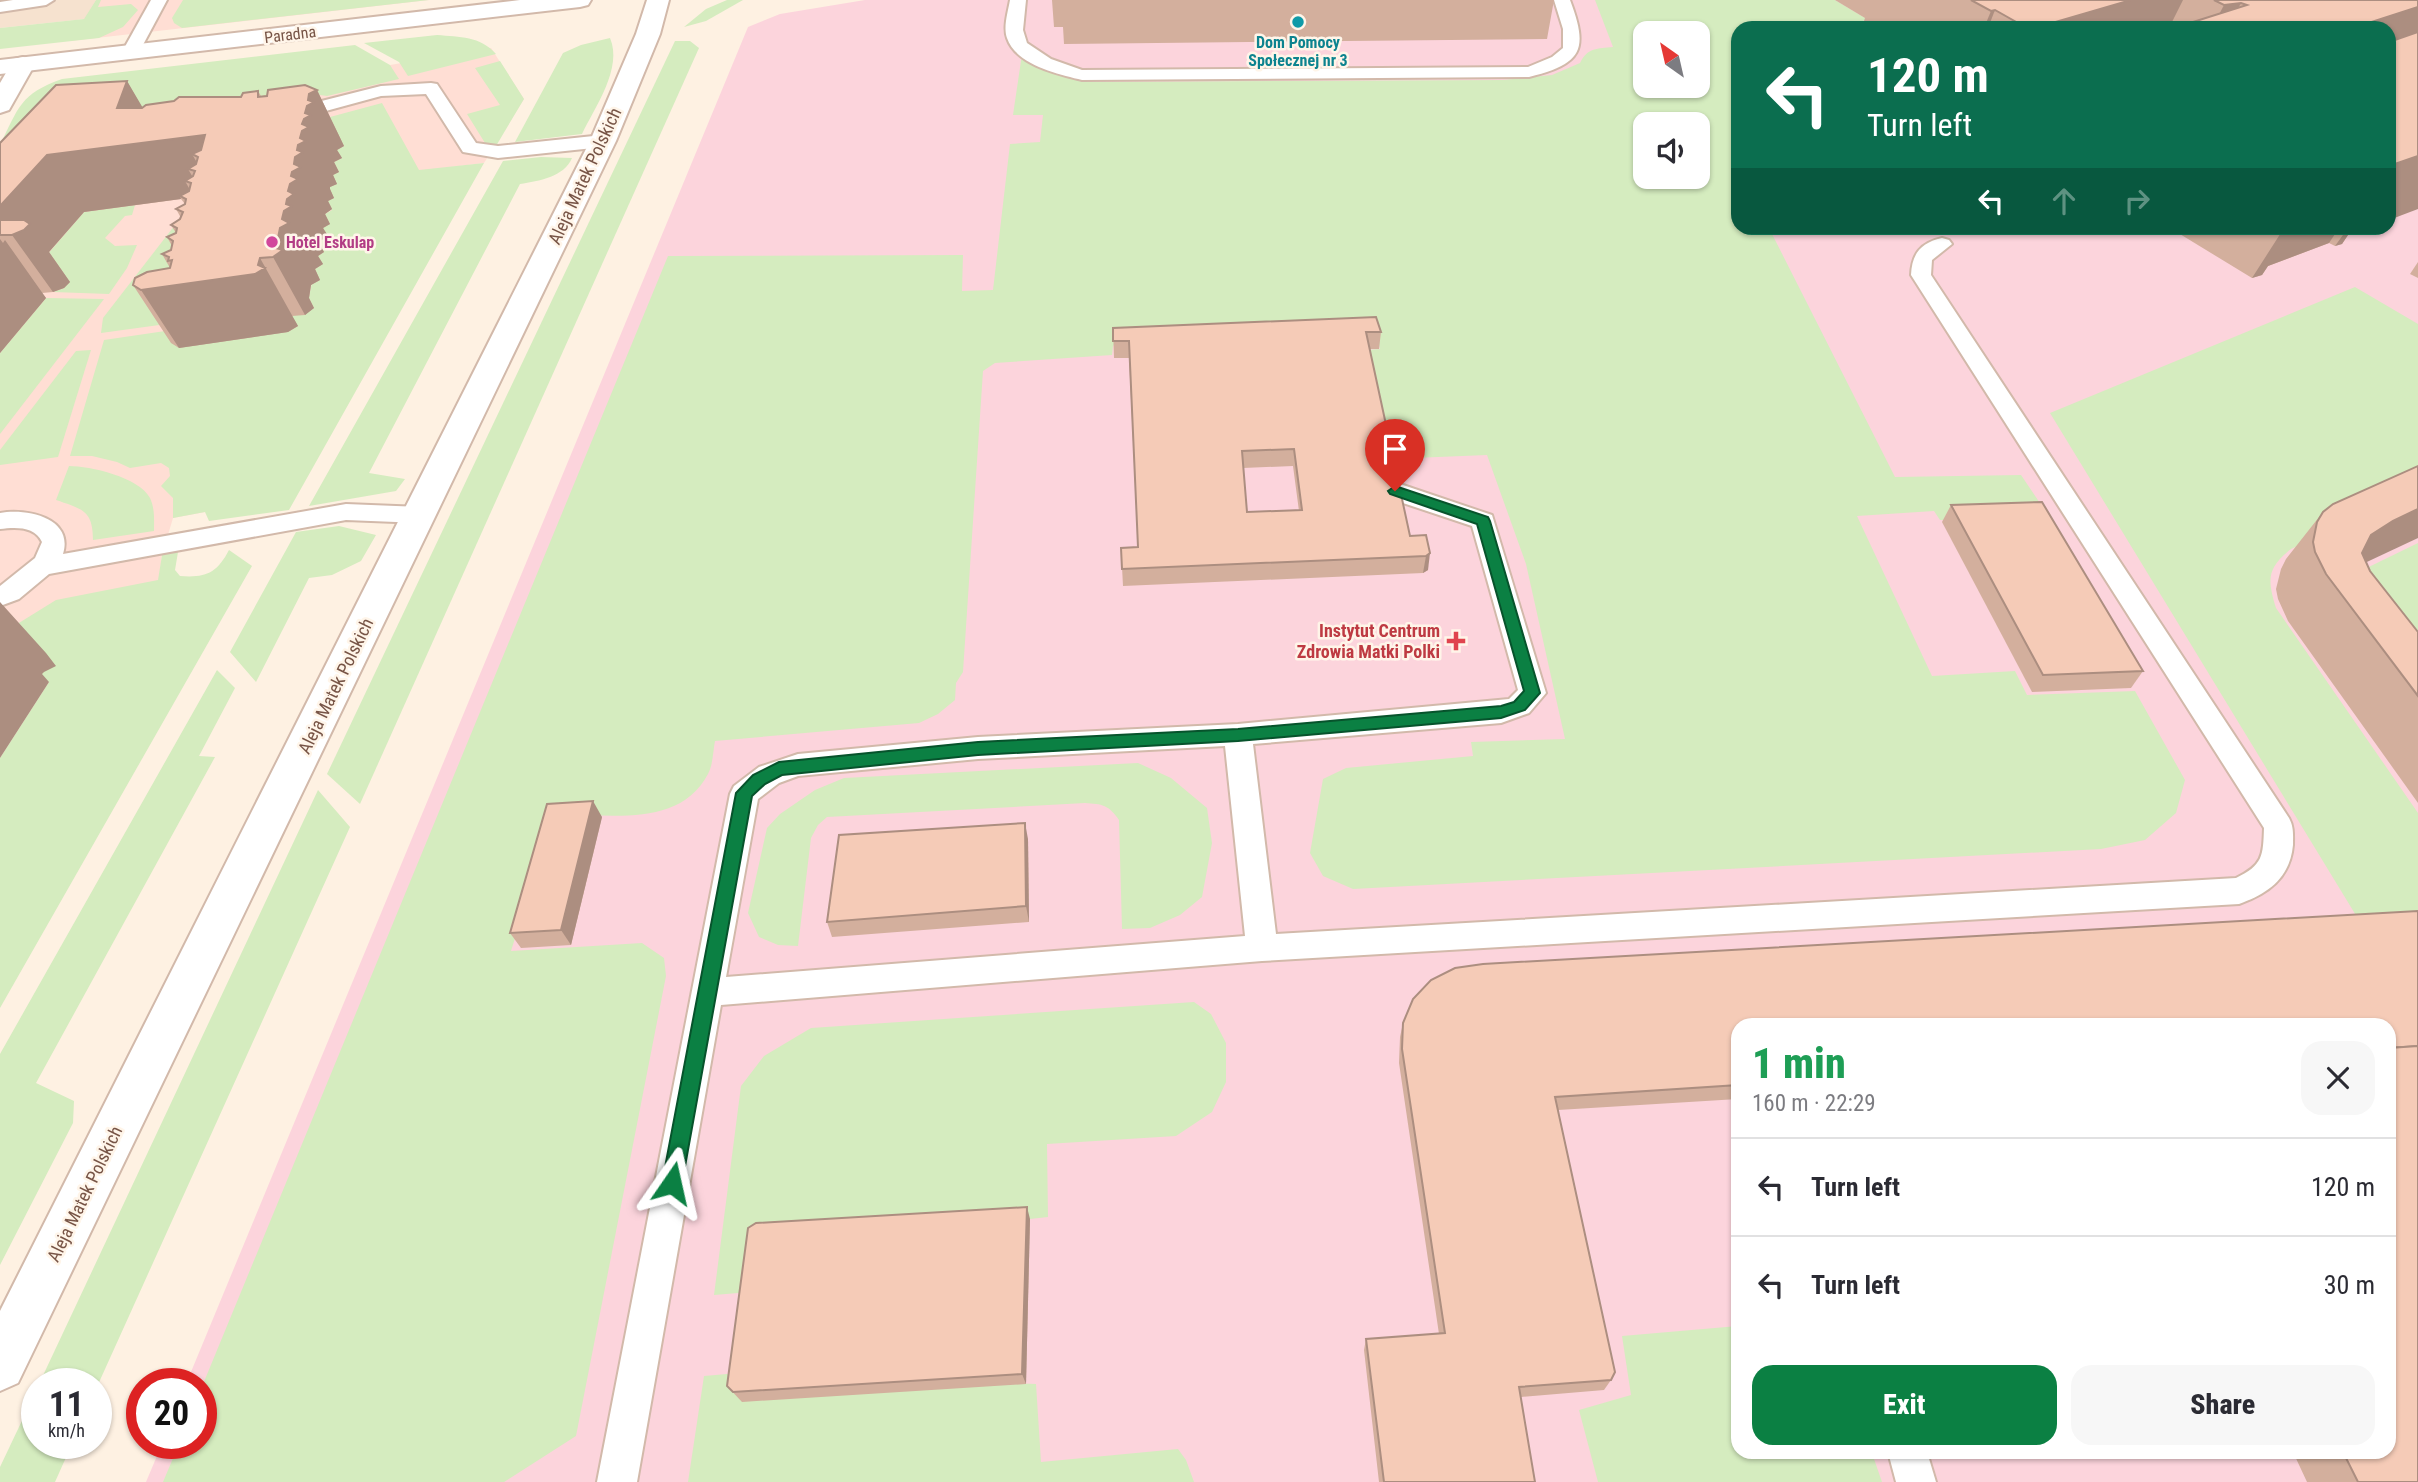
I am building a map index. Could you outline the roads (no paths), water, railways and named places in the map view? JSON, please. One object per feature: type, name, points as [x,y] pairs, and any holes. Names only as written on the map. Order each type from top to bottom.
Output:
[{"type":"street","name":"Paradna","points":[[11,66],[580,0]]},
{"type":"street","name":"Aleja Matek Polskich","points":[[0,1365],[603,141],[650,27],[658,0]]},
{"type":"street","points":[[0,105],[11,66]]},
{"type":"lane","points":[[0,7],[46,0]]},
{"type":"lane","points":[[131,52],[159,0]]},
{"type":"lane","points":[[1018,0],[1016,39],[1020,46],[1059,70],[1082,75],[1530,72],[1563,60],[1571,50],[1574,34],[1562,0]]},
{"type":"lane","points":[[272,120],[381,91],[431,88],[470,148],[498,152],[603,141]]},
{"type":"lane","points":[[708,992],[1262,948],[2239,891],[2266,878],[2278,857],[2279,826],[1921,275],[1922,258],[1942,244]]},
{"type":"lane","points":[[617,1482],[744,793],[779,768],[978,748],[1238,735],[1501,712],[1519,706],[1532,693],[1483,521],[1395,491]]},
{"type":"lane","points":[[44,566],[346,512],[421,515]]},
{"type":"lane","points":[[0,521],[29,521],[44,527],[52,537],[52,551],[44,566],[27,582],[0,597]]},
{"type":"lane","points":[[1238,735],[1262,948]]},
{"type":"lane","points":[[1909,1459],[1916,1482]]},
{"type":"place","name":"Dom Pomocy Społecznej nr 3","points":[[1298,22]]},
{"type":"place","name":"Hotel Eskulap","points":[[272,242]]},
{"type":"place","name":"Instytut Centrum Zdrowia Matki Polki","points":[[1456,641]]}]
